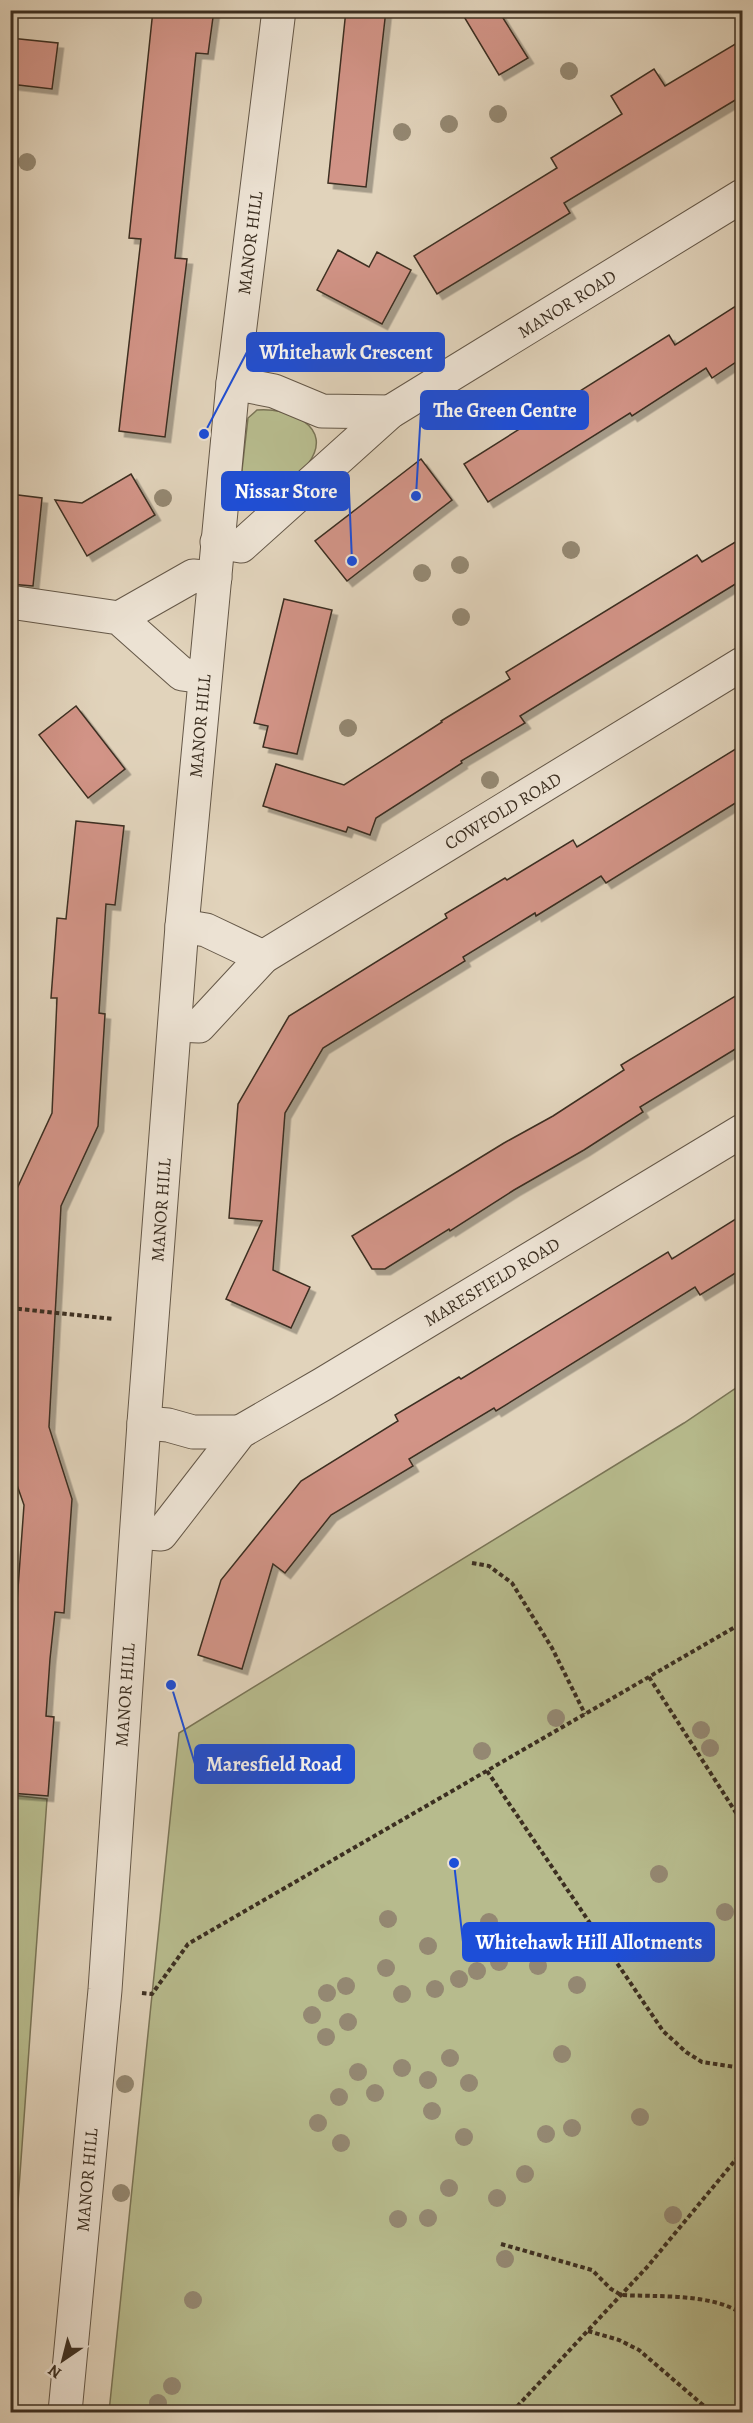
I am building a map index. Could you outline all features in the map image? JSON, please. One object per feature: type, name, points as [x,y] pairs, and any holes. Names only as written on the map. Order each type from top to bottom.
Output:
[{"type":"street","name":"MANOR HILL","points":[[65,2412],[105,1990],[144,1423],[182,926],[215,578],[216,542],[233,383],[279,10]]},
{"type":"street","name":"MANOR ROAD","points":[[216,542],[241,546],[390,412],[742,196]]},
{"type":"street","points":[[233,383],[274,391],[322,411],[390,412]]},
{"type":"street","points":[[119,618],[192,576],[215,578]]},
{"type":"street","points":[[10,602],[119,618],[182,674],[204,678]]},
{"type":"street","name":"COWFOLD ROAD","points":[[175,1025],[199,1026],[263,957],[742,664]]},
{"type":"street","points":[[182,926],[206,930],[263,957]]},
{"type":"street","name":"MARESFIELD ROAD","points":[[137,1532],[161,1534],[240,1432],[742,1131]]},
{"type":"street","points":[[144,1423],[168,1425],[193,1432],[240,1432]]},
{"type":"path","points":[[10,1308],[152,1323]]},
{"type":"path","points":[[472,1563],[489,1566],[512,1583],[552,1648],[585,1714]]},
{"type":"path","points":[[152,1994],[188,1944],[742,1623]]},
{"type":"path","points":[[649,1677],[742,1822]]},
{"type":"path","points":[[487,1771],[663,2031],[686,2052],[702,2062],[742,2068]]},
{"type":"path","points":[[512,2412],[648,2266],[742,2152]]},
{"type":"path","points":[[501,2244],[592,2270],[611,2289],[621,2295],[702,2300],[735,2309],[742,2314]]},
{"type":"path","points":[[588,2331],[619,2340],[639,2350],[711,2412]]},
{"type":"green space","points":[[257,410],[282,412],[294,416],[312,429],[316,439],[315,451],[308,464],[293,481],[265,507],[253,508],[244,503],[239,496],[248,418]]},
{"type":"green space","points":[[742,1384],[742,2412],[109,2412],[179,1733],[684,1423]]},
{"type":"green space","points":[[10,1795],[47,1799],[11,2299]]},
{"type":"building","points":[[153,10],[214,10],[208,54],[196,53],[175,258],[187,259],[165,437],[119,431],[141,239],[129,238]]},
{"type":"building","points":[[346,10],[386,10],[366,187],[328,183]]},
{"type":"building","points":[[460,10],[498,10],[528,58],[499,75]]},
{"type":"building","points":[[10,38],[58,43],[52,89],[10,84]]},
{"type":"building","points":[[742,40],[742,96],[564,203],[570,213],[437,294],[414,256],[557,168],[551,158],[622,114],[611,96],[654,69],[665,86]]},
{"type":"building","points":[[338,250],[369,267],[377,252],[411,270],[382,324],[317,290]]},
{"type":"building","points":[[742,302],[742,358],[712,378],[706,368],[632,416],[630,413],[488,502],[464,464],[669,335],[675,345]]},
{"type":"building","points":[[421,459],[452,500],[347,581],[315,541]]},
{"type":"building","points":[[131,474],[155,515],[87,556],[55,500],[82,503]]},
{"type":"building","points":[[10,494],[42,498],[33,586],[10,584]]},
{"type":"building","points":[[742,538],[742,580],[520,716],[525,723],[461,761],[462,763],[376,818],[370,835],[348,827],[346,832],[263,806],[276,764],[344,785],[510,679],[506,672],[697,555],[702,562]]},
{"type":"building","points":[[284,599],[332,610],[297,754],[263,747],[268,726],[254,723]]},
{"type":"building","points":[[76,706],[125,769],[88,798],[39,735]]},
{"type":"building","points":[[742,745],[742,799],[606,883],[601,876],[536,916],[535,913],[463,957],[465,961],[323,1048],[285,1113],[273,1270],[310,1287],[291,1328],[226,1299],[262,1221],[229,1218],[238,1104],[289,1016],[447,918],[445,914],[505,878],[507,880],[573,840],[577,847]]},
{"type":"building","points":[[76,821],[124,826],[115,905],[106,904],[99,1013],[105,1014],[98,1126],[61,1206],[49,1427],[72,1499],[64,1613],[55,1612],[50,1659],[46,1716],[54,1717],[48,1796],[10,1793],[10,1616],[16,1616],[24,1505],[10,1465],[10,1251],[15,1193],[52,1113],[57,998],[51,998],[57,918],[66,919]]},
{"type":"building","points":[[742,992],[742,1045],[640,1107],[643,1112],[584,1150],[385,1269],[372,1269],[352,1236],[504,1143],[553,1116],[624,1070],[621,1065]]},
{"type":"building","points":[[742,1215],[742,1269],[700,1295],[695,1287],[496,1411],[494,1408],[409,1459],[413,1466],[331,1515],[285,1573],[273,1564],[242,1669],[198,1655],[221,1580],[301,1481],[398,1421],[395,1415],[459,1377],[461,1379],[668,1252],[672,1259]]},
{"type":"place","name":"Whitehawk Crescent","points":[[204,434]]},
{"type":"place","name":"The Green Centre","points":[[416,496]]},
{"type":"place","name":"Nissar Store","points":[[352,561]]},
{"type":"place","name":"Maresfield Road","points":[[171,1685]]},
{"type":"place","name":"Whitehawk Hill Allotments","points":[[454,1863]]}]
